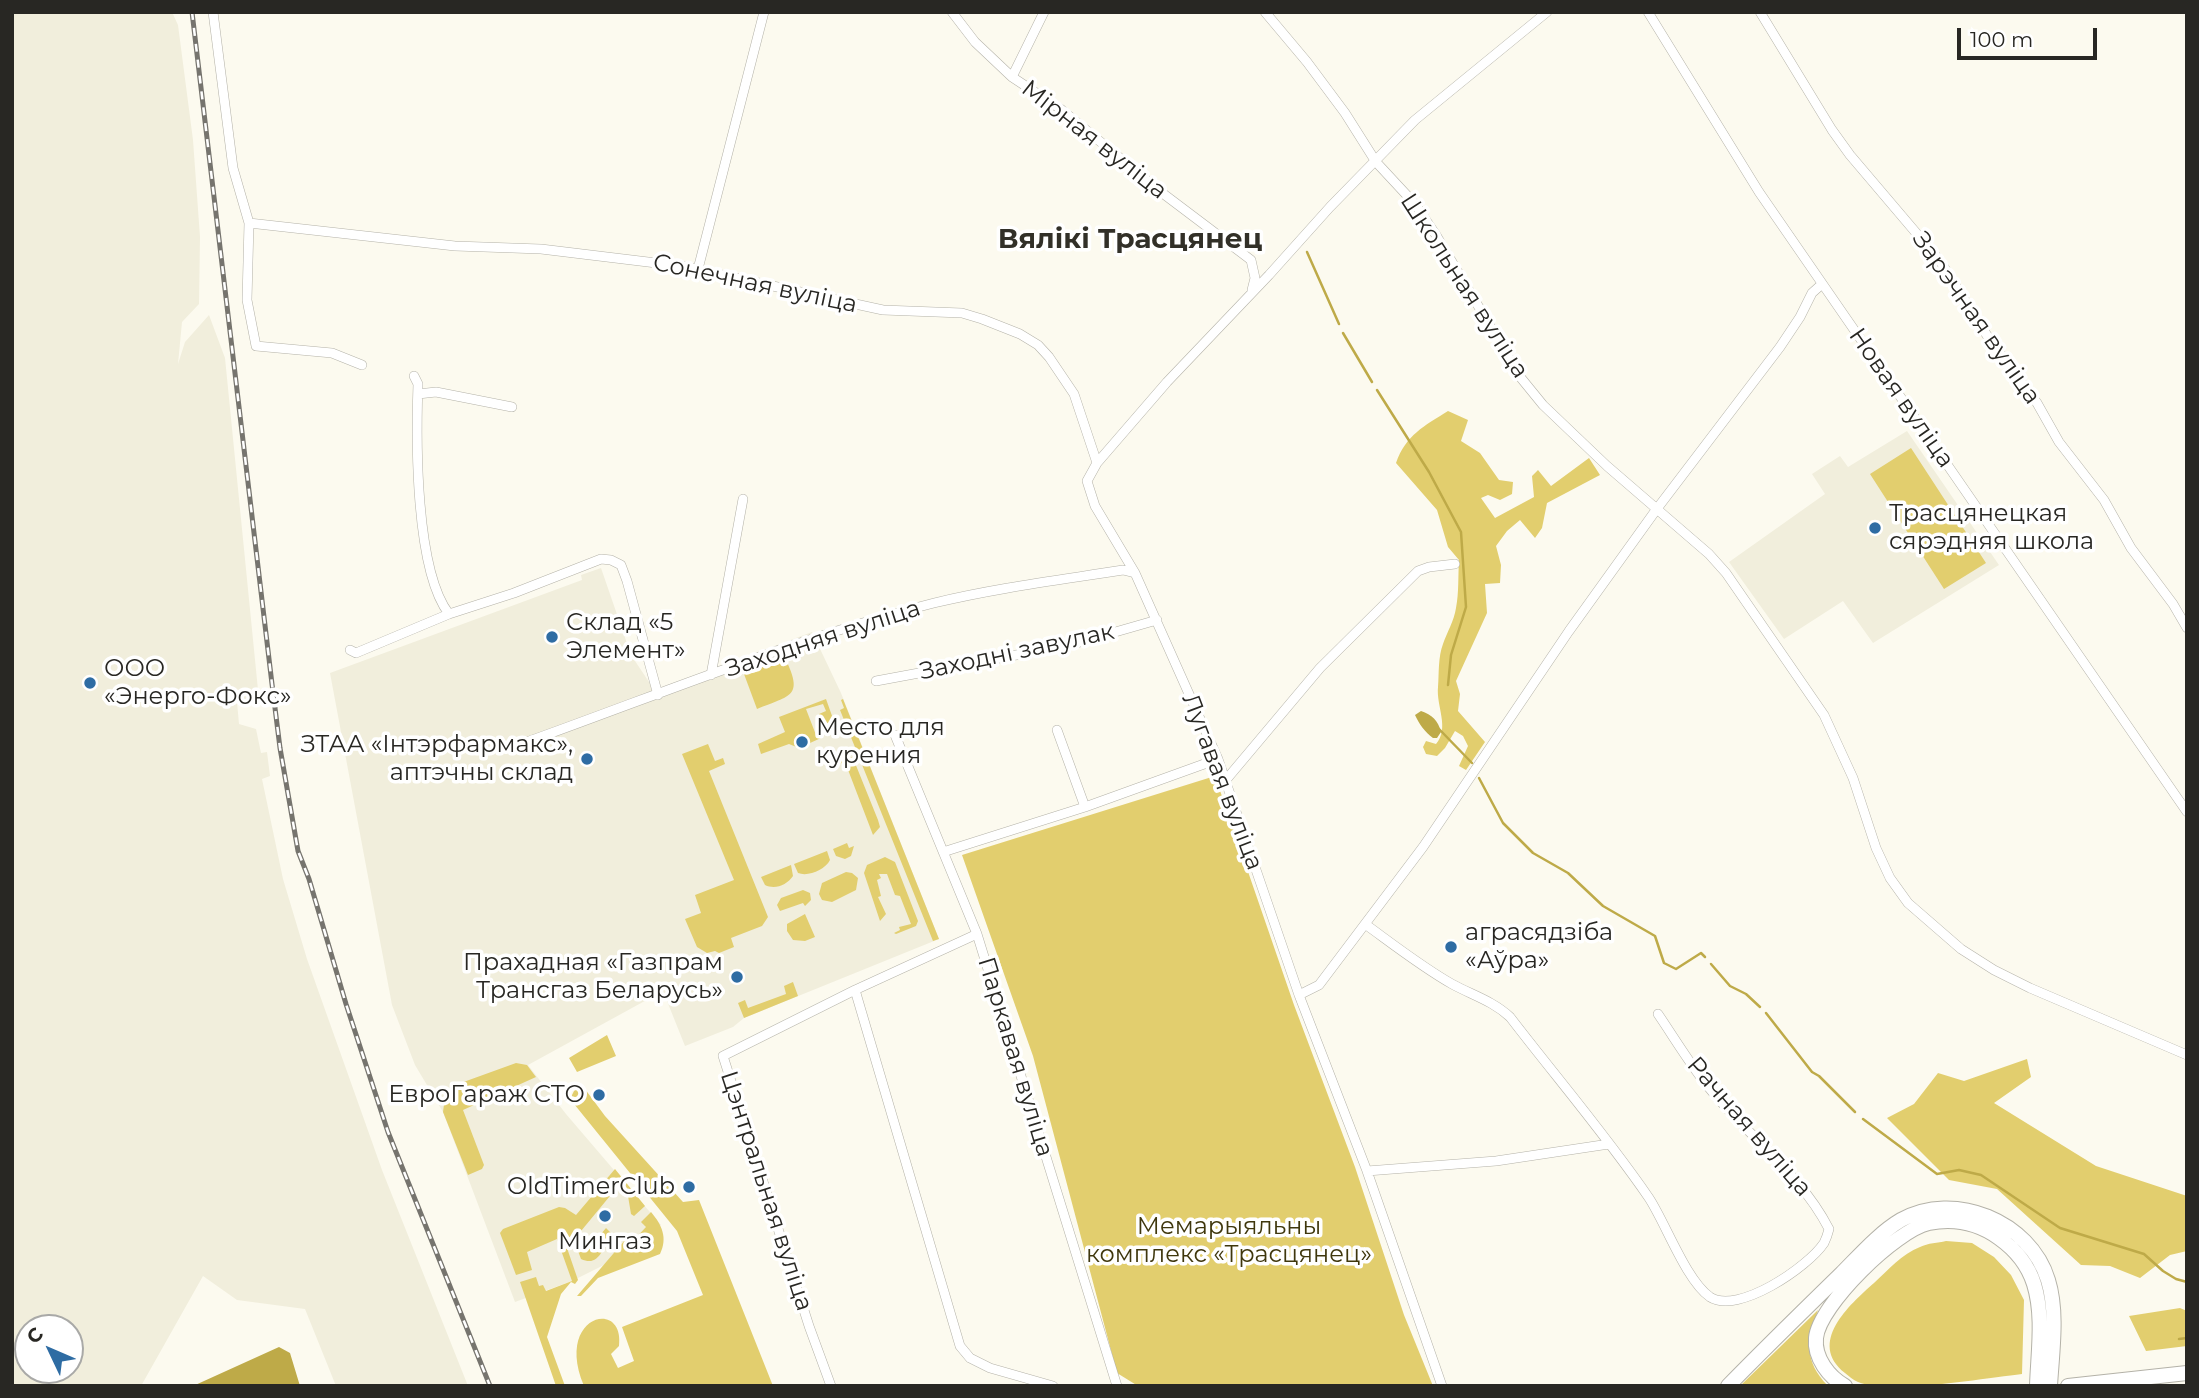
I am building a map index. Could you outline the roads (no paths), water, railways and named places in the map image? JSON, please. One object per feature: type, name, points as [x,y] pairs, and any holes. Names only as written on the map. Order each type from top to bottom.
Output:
[{"type":"highway","points":[[1728,1386],[1867,1248],[1900,1220],[1929,1209],[1955,1207],[1981,1213],[2003,1224],[2022,1239],[2038,1258],[2048,1280],[2053,1308],[2037,1386]]},
{"type":"highway","points":[[1845,1386],[1826,1371],[1818,1355],[1816,1339],[1822,1320],[1850,1283],[1898,1237],[1925,1224],[1950,1220],[1973,1224],[1995,1235],[2013,1248],[2024,1261],[2034,1283],[2045,1337],[2050,1386]]},
{"type":"highway","points":[[2068,1386],[2187,1373]]},
{"type":"street","points":[[213,12],[233,168],[249,223],[247,300],[256,346],[332,353],[362,365]]},
{"type":"street","points":[[698,269],[764,12]]},
{"type":"street","name":"Мірная вуліца","points":[[952,12],[975,42],[1012,77],[1062,110],[1161,192],[1269,275]]},
{"type":"street","points":[[1012,77],[1044,12]]},
{"type":"street","name":"Школьная вуліца","points":[[1265,12],[1345,113],[1376,162],[1415,204],[1429,224],[1521,378],[1564,427],[1718,562],[1824,715],[1853,778],[1875,848],[1889,878],[1908,903],[1961,949],[1994,970],[2187,1055]]},
{"type":"street","points":[[1135,573],[1091,497],[1087,481],[1097,463],[1167,382],[1415,120],[1547,12]]},
{"type":"street","name":"Новая вуліца","points":[[1648,12],[1741,166],[2187,812]]},
{"type":"street","name":"Зарэчная вуліца","points":[[1760,12],[1838,138],[1940,261],[1989,337],[2038,403],[2059,442],[2104,500],[2131,548],[2173,604],[2187,628]]},
{"type":"street","name":"Сонечная вуліца","points":[[249,223],[456,246],[541,249],[698,269],[883,310],[962,313],[982,318],[1038,345],[1069,385],[1079,406],[1097,463]]},
{"type":"street","points":[[1250,295],[1255,278],[1251,260]]},
{"type":"street","points":[[1298,995],[1319,985],[1423,847],[1570,631],[1656,510],[1780,347],[1812,293],[1822,284]]},
{"type":"street","points":[[414,376],[418,384],[419,476],[425,541],[440,602],[449,614]]},
{"type":"street","points":[[418,394],[436,393],[512,407]]},
{"type":"street","points":[[711,675],[743,499]]},
{"type":"street","points":[[350,650],[356,653],[449,614],[514,593],[601,559],[611,560],[621,565],[627,581],[658,695]]},
{"type":"street","points":[[1225,781],[1320,668],[1418,571],[1455,564]]},
{"type":"street","name":"Заходняя вуліца","points":[[521,744],[856,625],[936,603],[1123,570],[1135,573]]},
{"type":"street","name":"Лугавая вуліца","points":[[1135,573],[1218,759],[1298,995],[1367,1171],[1442,1386]]},
{"type":"street","name":"Заходні завулак","points":[[876,681],[1070,645],[1157,620]]},
{"type":"street","points":[[1057,730],[1085,807]]},
{"type":"street","name":"Паркавая вуліца","points":[[895,735],[977,934],[1116,1386]]},
{"type":"street","points":[[943,852],[1085,807],[1218,759]]},
{"type":"street","points":[[1366,924],[1428,969],[1503,1011],[1609,1144],[1496,1161],[1367,1171]]},
{"type":"street","name":"Цэнтральная вуліца","points":[[831,1386],[809,1326],[723,1056],[855,990],[977,934]]},
{"type":"street","points":[[855,990],[960,1346],[970,1358],[990,1368],[1053,1386]]},
{"type":"street","name":"Рачная вуліца","points":[[1609,1144],[1649,1199],[1693,1277],[1709,1296],[1721,1301],[1760,1293],[1805,1264],[1824,1242],[1829,1228],[1821,1213],[1779,1159],[1710,1089],[1658,1014]]},
{"type":"waterway","points":[[1307,252],[1339,324]]},
{"type":"waterway","points":[[1343,333],[1372,382]]},
{"type":"waterway","points":[[1377,390],[1429,472],[1461,532],[1466,607],[1451,655],[1448,685]]},
{"type":"waterway","points":[[1439,729],[1472,763]]},
{"type":"waterway","points":[[1479,778],[1503,823],[1533,853],[1568,873],[1603,906],[1655,936],[1664,963],[1676,969],[1701,953],[1705,957]]},
{"type":"waterway","points":[[1711,964],[1730,986],[1746,994],[1760,1007]]},
{"type":"waterway","points":[[1766,1013],[1812,1072],[1855,1112]]},
{"type":"waterway","points":[[1863,1119],[1937,1174],[1959,1170],[1981,1175],[2060,1228],[2144,1254],[2163,1271],[2187,1282]]},
{"type":"waterway","points":[[2179,1339],[2187,1338]]},
{"type":"railway","points":[[192,12],[280,748],[298,851],[388,1132],[490,1386]]},
{"type":"place","name":"Трасцянецкая сярэдняя школа","points":[[1875,528]]},
{"type":"place","name":"Склад «5 Элемент»","points":[[552,637]]},
{"type":"place","name":"ООО «Энерго-Фокс»","points":[[90,683]]},
{"type":"place","name":"Место для курения","points":[[802,742]]},
{"type":"place","name":"ЗТАА «Інтэрфармакс», аптэчны склад","points":[[587,759]]},
{"type":"place","name":"аграсядзіба «Аўра»","points":[[1451,947]]},
{"type":"place","name":"Прахадная «Газпрам Трансгаз Беларусь»","points":[[737,977]]},
{"type":"place","name":"ЕвроГараж СТО","points":[[599,1095]]},
{"type":"place","name":"OldTimerClub","points":[[689,1187]]},
{"type":"place","name":"Мингаз","points":[[605,1216]]},
{"type":"district","name":"Вялікі Трасцянец","points":[[1130,240]]},
{"type":"park label","name":"Мемарыяльны комплекс «Трасцянец»","points":[[1229,1241]]}]
